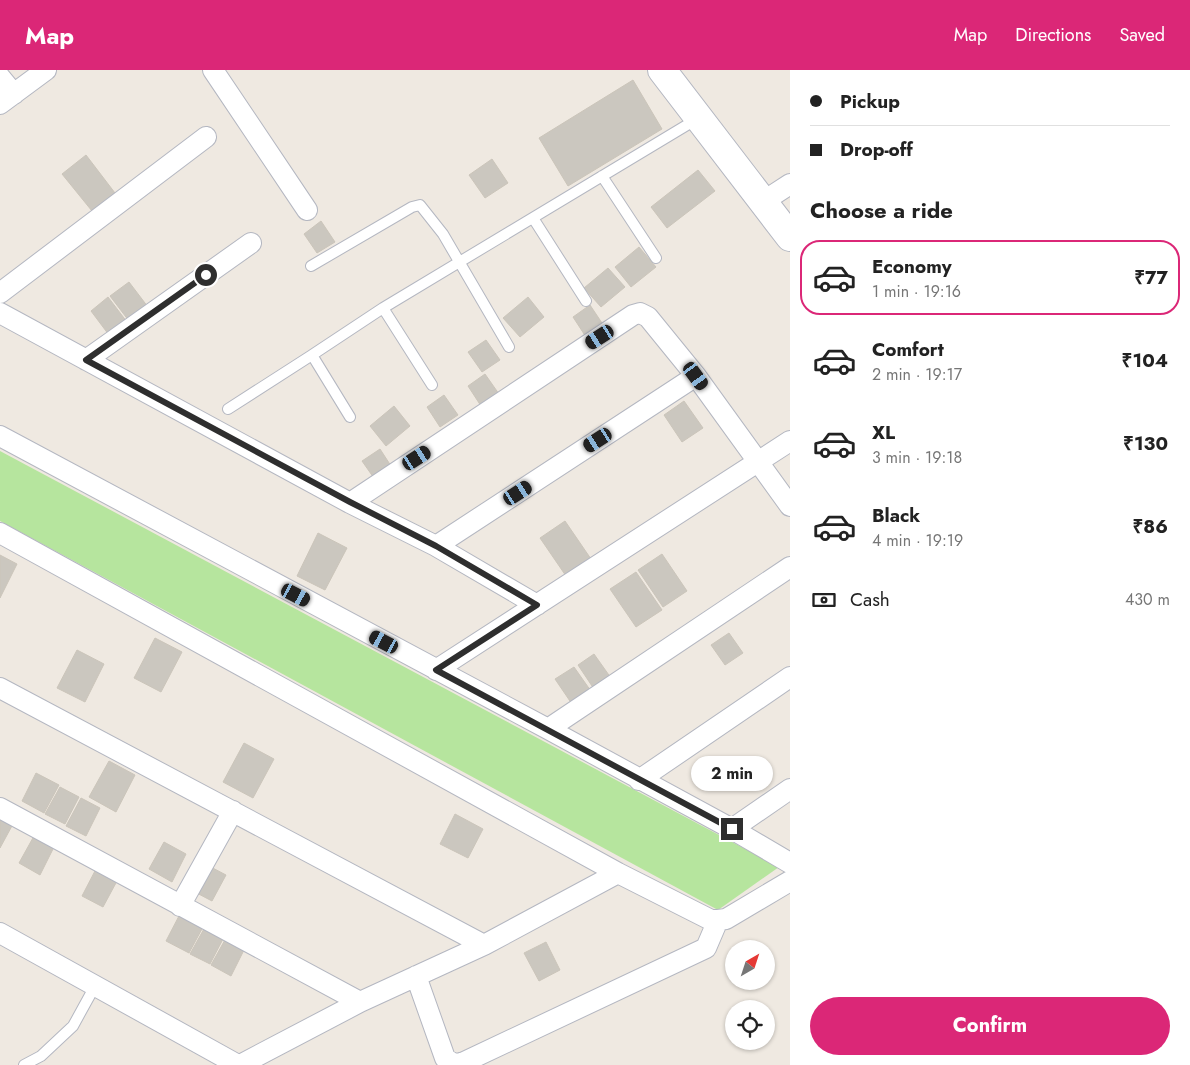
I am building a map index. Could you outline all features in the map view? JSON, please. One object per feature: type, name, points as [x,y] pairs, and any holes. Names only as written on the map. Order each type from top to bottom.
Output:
[{"type":"main road","points":[[662,70],[790,237]]},
{"type":"street","points":[[0,77],[7,99],[46,70]]},
{"type":"street","points":[[213,70],[307,210]]},
{"type":"street","points":[[0,292],[206,137]]},
{"type":"street","points":[[764,201],[790,184]]},
{"type":"street","points":[[86,360],[251,243]]},
{"type":"street","points":[[0,313],[350,502],[436,546],[537,605]]},
{"type":"street","points":[[350,502],[633,315],[640,313],[648,317],[696,376],[790,506]]},
{"type":"street","points":[[436,546],[696,376]]},
{"type":"street","points":[[0,436],[548,729],[732,829],[790,863]]},
{"type":"street","points":[[436,670],[790,440]]},
{"type":"street","points":[[0,533],[618,873],[711,920],[726,919],[790,882]]},
{"type":"street","points":[[548,729],[790,567]]},
{"type":"street","points":[[639,780],[790,677]]},
{"type":"street","points":[[0,688],[484,945]]},
{"type":"street","points":[[732,829],[790,789]]},
{"type":"street","points":[[0,808],[360,1002]]},
{"type":"street","points":[[180,906],[233,811]]},
{"type":"street","points":[[0,933],[239,1065],[360,1002],[484,945],[618,873]]},
{"type":"street","points":[[416,976],[445,1058],[452,1063],[460,1064],[706,948],[718,920]]},
{"type":"lane","points":[[228,409],[383,308],[698,118]]},
{"type":"lane","points":[[602,176],[656,258]]},
{"type":"lane","points":[[311,266],[412,207],[420,205],[443,234],[508,347]]},
{"type":"lane","points":[[533,218],[586,301]]},
{"type":"lane","points":[[383,308],[432,385]]},
{"type":"lane","points":[[312,355],[350,418]]},
{"type":"lane","points":[[24,1065],[41,1056],[73,1026],[95,986]]},
{"type":"green space","points":[[0,451],[779,867],[718,910],[0,521]]},
{"type":"building","points":[[633,80],[662,129],[568,186],[539,138]]},
{"type":"building","points":[[86,155],[115,193],[92,211],[62,174]]},
{"type":"building","points":[[492,159],[508,183],[485,198],[469,175]]},
{"type":"building","points":[[698,170],[715,191],[667,228],[651,207]]},
{"type":"building","points":[[321,221],[335,242],[317,253],[304,234]]},
{"type":"building","points":[[639,247],[656,267],[631,287],[615,267]]},
{"type":"building","points":[[608,268],[625,287],[601,307],[584,288]]},
{"type":"building","points":[[129,282],[148,307],[129,321],[110,296]]},
{"type":"building","points":[[108,297],[127,322],[109,335],[91,311]]},
{"type":"building","points":[[528,297],[544,317],[520,337],[503,318]]},
{"type":"building","points":[[590,305],[604,326],[586,337],[573,317]]},
{"type":"building","points":[[486,340],[500,360],[482,372],[468,352]]},
{"type":"building","points":[[485,374],[499,394],[481,406],[468,386]]},
{"type":"building","points":[[444,395],[458,415],[440,427],[427,407]]},
{"type":"building","points":[[684,401],[703,428],[682,442],[664,415]]},
{"type":"building","points":[[394,406],[410,426],[386,446],[370,426]]},
{"type":"building","points":[[380,449],[393,469],[376,481],[362,461]]},
{"type":"building","points":[[565,521],[591,559],[566,576],[540,538]]},
{"type":"building","points":[[318,533],[347,548],[325,590],[297,576]]},
{"type":"building","points":[[662,554],[687,591],[663,607],[638,570]]},
{"type":"building","points":[[0,555],[17,564],[0,598]]},
{"type":"building","points":[[636,572],[662,610],[636,627],[610,589]]},
{"type":"building","points":[[729,633],[743,653],[725,665],[711,645]]},
{"type":"building","points":[[155,638],[182,652],[161,692],[134,678]]},
{"type":"building","points":[[77,650],[104,664],[85,702],[57,688]]},
{"type":"building","points":[[594,654],[611,678],[594,689],[578,665]]},
{"type":"building","points":[[574,667],[593,694],[574,707],[555,679]]},
{"type":"building","points":[[244,743],[274,759],[253,798],[223,782]]},
{"type":"building","points":[[109,761],[135,775],[116,812],[89,797]]},
{"type":"building","points":[[36,773],[59,785],[44,813],[22,801]]},
{"type":"building","points":[[60,787],[79,797],[65,824],[45,814]]},
{"type":"building","points":[[81,798],[100,808],[86,836],[66,826]]},
{"type":"building","points":[[455,814],[483,829],[468,858],[440,844]]},
{"type":"building","points":[[0,817],[13,824],[0,848]]},
{"type":"building","points":[[34,836],[54,847],[40,875],[19,863]]},
{"type":"building","points":[[164,842],[186,854],[172,882],[149,869]]},
{"type":"building","points":[[207,865],[226,875],[212,901],[193,891]]},
{"type":"building","points":[[96,869],[117,881],[103,907],[82,896]]},
{"type":"building","points":[[180,914],[203,927],[189,953],[166,941]]},
{"type":"building","points":[[205,927],[224,937],[210,964],[190,954]]},
{"type":"building","points":[[226,938],[245,948],[231,976],[211,965]]},
{"type":"building","points":[[546,942],[560,970],[539,981],[524,953]]},
{"type":"route","points":[[206,275],[86,360],[350,502],[436,546],[537,605],[436,670],[732,829]]}]
